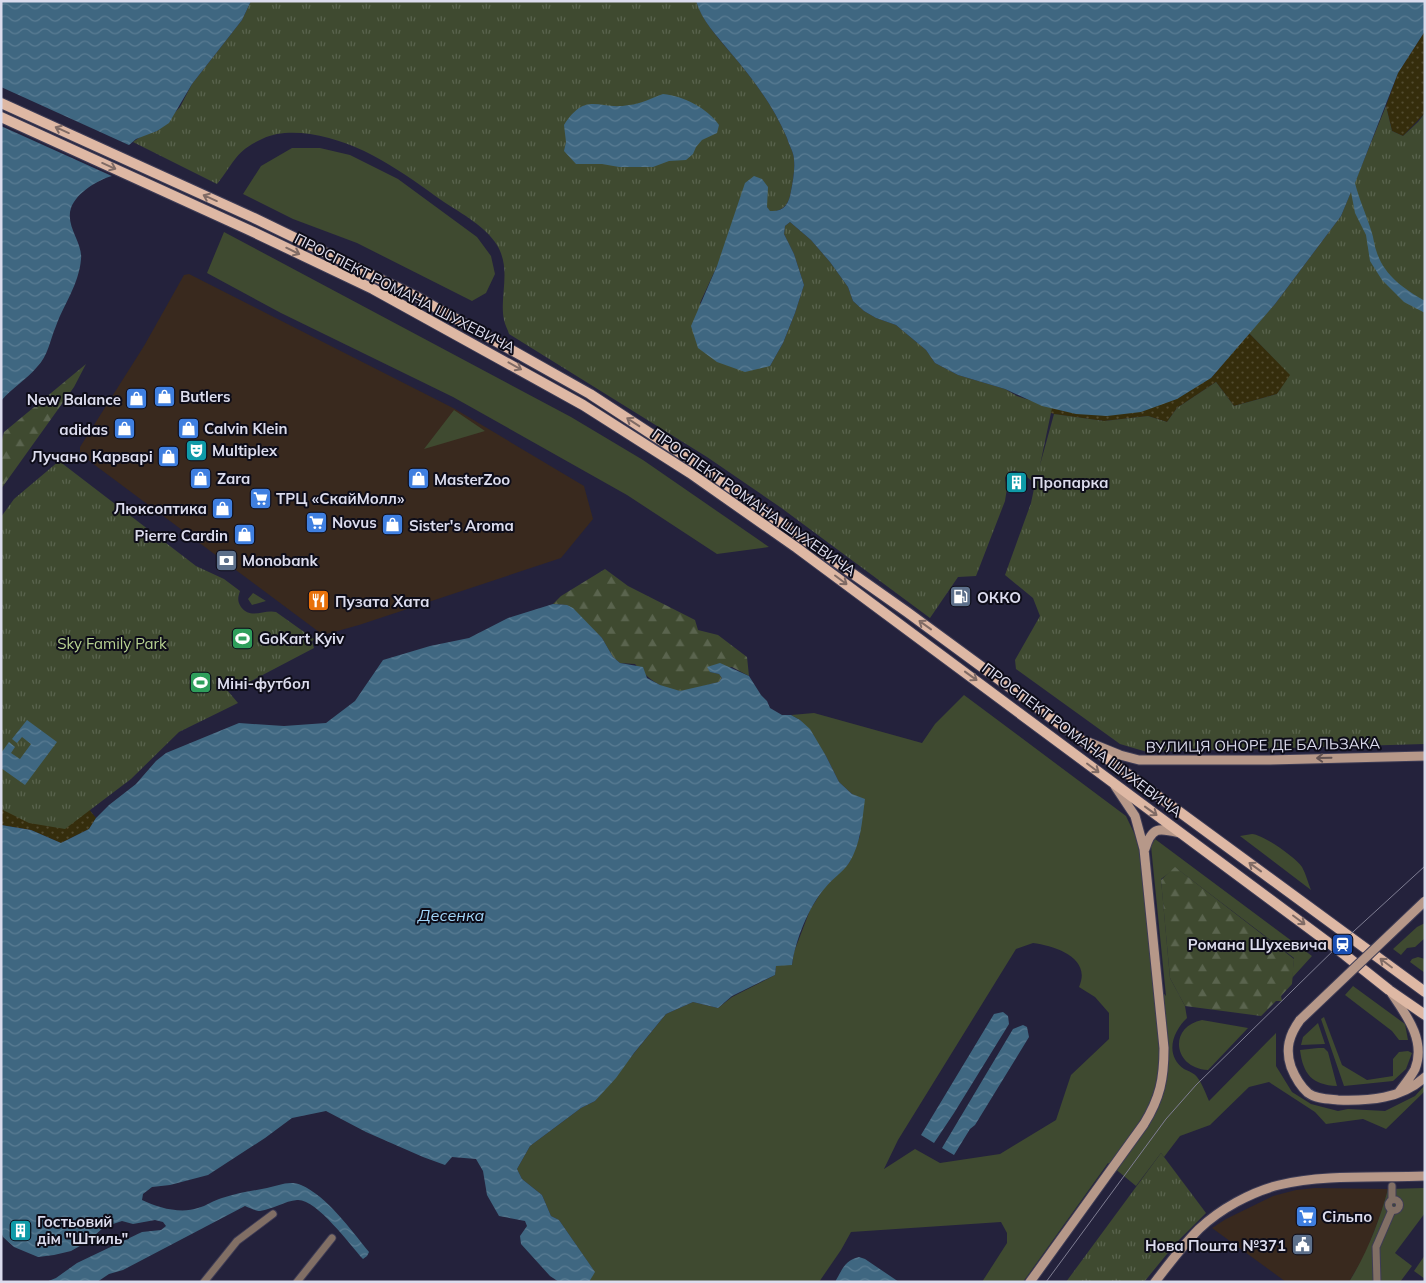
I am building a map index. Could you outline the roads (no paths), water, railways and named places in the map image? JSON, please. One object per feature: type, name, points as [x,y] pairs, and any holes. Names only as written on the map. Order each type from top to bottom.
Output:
[{"type":"main road","name":"ПРОСПЕКТ РОМАНА ШУХЕВИЧА","points":[[1,103],[254,218],[417,297],[590,394],[662,440],[810,542],[1425,992]]},
{"type":"main road","name":"ПРОСПЕКТ РОМАНА ШУХЕВИЧА","points":[[1,117],[249,230],[373,289],[530,374],[609,421],[690,473],[798,548],[1425,1015]]},
{"type":"main road","name":"ВУЛИЦЯ ОНОРЕ ДЕ БАЛЬЗАКА","points":[[1076,737],[1120,755],[1139,760],[1269,760],[1425,756]]},
{"type":"main road","points":[[1030,1282],[1144,1124],[1161,1089],[1164,1069],[1164,1048],[1144,849],[1135,816],[1112,782]]},
{"type":"main road","points":[[1144,849],[1148,838],[1155,831],[1162,829],[1182,833]]},
{"type":"main road","points":[[1425,901],[1300,1020],[1292,1030],[1289,1040],[1290,1062],[1300,1084],[1309,1094],[1324,1099],[1376,1099],[1399,1093],[1414,1086],[1425,1077]]},
{"type":"main road","points":[[1389,990],[1414,1027],[1420,1043],[1415,1070],[1399,1093]]},
{"type":"main road","points":[[1155,1282],[1184,1245],[1204,1225],[1232,1206],[1260,1192],[1279,1185],[1308,1181],[1425,1176]]},
{"type":"street","points":[[1377,1282],[1376,1247],[1392,1210],[1397,1210],[1399,1205],[1397,1201],[1392,1200],[1392,1186]]},
{"type":"street","points":[[204,1282],[237,1241],[273,1214]]},
{"type":"street","points":[[297,1282],[332,1238]]},
{"type":"water","points":[[1,1],[251,1],[242,20],[192,84],[169,123],[157,131],[136,139],[129,145],[112,176],[88,188],[74,202],[71,208],[70,221],[81,253],[77,277],[41,363],[1,401]]},
{"type":"water","points":[[696,1],[1425,1],[1425,31],[1398,73],[1355,183],[1380,261],[1396,281],[1425,301],[1425,313],[1404,302],[1382,280],[1370,261],[1366,235],[1355,213],[1351,192],[1341,216],[1275,304],[1211,378],[1177,399],[1141,412],[1107,416],[1076,414],[1042,406],[1005,389],[958,375],[935,363],[926,350],[896,325],[876,318],[864,311],[853,301],[848,287],[830,262],[811,240],[790,222],[785,226],[784,234],[794,254],[804,285],[783,343],[770,366],[745,372],[717,362],[698,348],[691,326],[717,266],[745,183],[754,176],[762,179],[768,187],[767,207],[770,211],[782,209],[789,200],[794,164],[787,138],[769,103],[747,72],[710,28]]},
{"type":"water","points":[[663,94],[679,97],[702,108],[719,125],[717,133],[702,140],[693,154],[686,160],[669,161],[653,167],[576,164],[564,151],[566,142],[564,125],[572,114],[580,108],[594,104],[618,106],[633,104]]},
{"type":"water","name":"Десенка","points":[[553,604],[567,605],[573,608],[602,638],[613,657],[620,663],[643,667],[647,678],[660,685],[680,691],[719,682],[722,678],[719,674],[710,672],[707,667],[720,663],[749,676],[770,708],[782,715],[791,715],[810,729],[839,782],[852,794],[865,799],[860,832],[853,856],[847,866],[819,895],[808,914],[792,965],[776,966],[775,975],[732,996],[718,1008],[693,1002],[666,1014],[616,1078],[595,1101],[581,1108],[530,1146],[517,1169],[522,1179],[542,1195],[551,1216],[559,1220],[595,1272],[589,1282],[559,1282],[550,1276],[521,1244],[520,1236],[527,1226],[525,1221],[499,1216],[487,1195],[483,1171],[476,1159],[452,1157],[445,1165],[366,1132],[326,1111],[292,1118],[208,1175],[170,1185],[152,1187],[143,1194],[142,1200],[170,1209],[191,1210],[233,1195],[284,1184],[301,1185],[320,1197],[338,1214],[369,1252],[363,1259],[323,1214],[305,1201],[297,1200],[260,1211],[245,1206],[123,1270],[109,1274],[97,1282],[46,1282],[56,1278],[77,1263],[142,1232],[161,1230],[166,1226],[163,1222],[155,1220],[133,1224],[122,1221],[104,1227],[87,1242],[71,1251],[38,1257],[14,1247],[3,1237],[1,1232],[1,825],[31,830],[61,843],[89,829],[96,818],[109,805],[136,784],[156,761],[166,753],[239,723],[284,726],[326,723],[355,701],[383,660],[430,646],[469,638],[508,618]]},
{"type":"water","points":[[27,720],[57,742],[25,785],[1,768],[1,753],[9,742],[15,747],[11,753],[20,759],[31,744],[22,737],[17,743],[12,739]]},
{"type":"water","points":[[1003,1012],[1008,1016],[1009,1024],[934,1143],[921,1135],[994,1014]]},
{"type":"water","points":[[1023,1025],[1027,1027],[1029,1037],[975,1125],[970,1129],[954,1155],[942,1148],[1013,1029]]},
{"type":"water","points":[[859,1257],[899,1282],[835,1282],[847,1263]]},
{"type":"tram line","points":[[1046,1282],[1166,1119],[1196,1085],[1342,942],[1425,866]]},
{"type":"place","name":"Butlers","points":[[164,396]]},
{"type":"place","name":"New Balance","points":[[137,399]]},
{"type":"place","name":"Calvin Klein","points":[[188,428]]},
{"type":"place","name":"adidas","points":[[124,429]]},
{"type":"place","name":"Multiplex","points":[[196,450]]},
{"type":"place","name":"Лучано Карварі","points":[[169,456]]},
{"type":"place","name":"Zara","points":[[201,478]]},
{"type":"place","name":"MasterZoo","points":[[418,479]]},
{"type":"place","name":"Пропарка","points":[[1016,482]]},
{"type":"place","name":"ТРЦ «СкайМолл»","points":[[260,498]]},
{"type":"place","name":"Люксоптика","points":[[223,508]]},
{"type":"place","name":"Novus","points":[[316,522]]},
{"type":"place","name":"Sister's Aroma","points":[[393,525]]},
{"type":"place","name":"Pierre Cardin","points":[[244,535]]},
{"type":"place","name":"Monobank","points":[[226,560]]},
{"type":"place","name":"ОККО","points":[[961,597]]},
{"type":"place","name":"Пузата Хата","points":[[319,601]]},
{"type":"place","name":"GoKart Kyiv","points":[[243,638]]},
{"type":"place","name":"Міні-футбол","points":[[201,683]]},
{"type":"place","name":"Романа Шухевича","points":[[1343,944]]},
{"type":"place","name":"Сільпо","points":[[1306,1216]]},
{"type":"place","name":"Гостьовий дім \"Штиль\"","points":[[21,1230]]},
{"type":"place","name":"Нова Пошта №371","points":[[1302,1245]]},
{"type":"park label","name":"Sky Family Park","points":[[112,643]]}]
